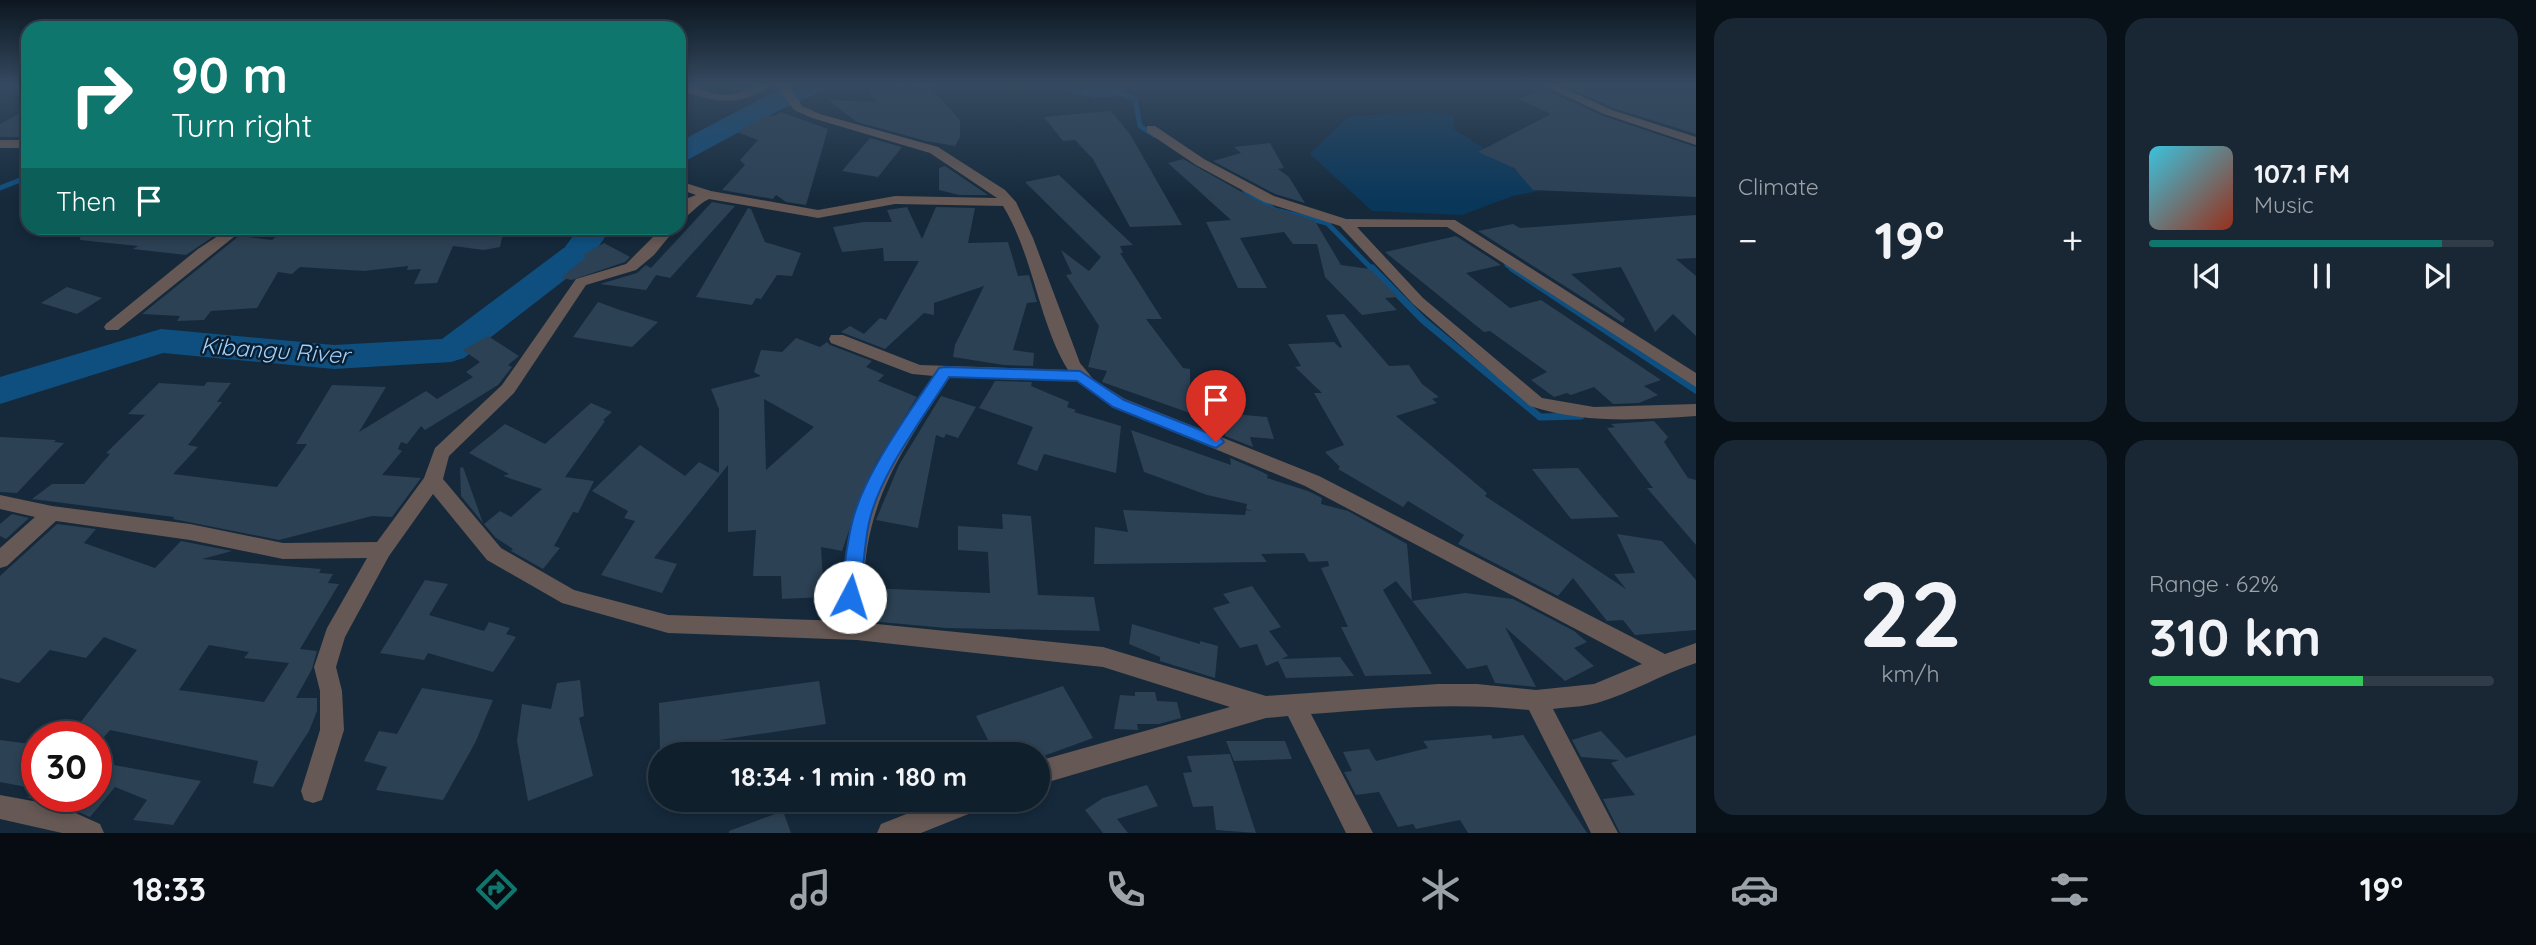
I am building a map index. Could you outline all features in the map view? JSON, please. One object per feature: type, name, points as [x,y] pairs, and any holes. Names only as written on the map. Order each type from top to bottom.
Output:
[{"type":"street","points":[[844,124],[934,150],[985,181],[1009,202],[1033,257],[1068,356],[1080,376],[1119,403],[1312,481],[1664,664]]},
{"type":"street","points":[[1644,124],[1696,141]]},
{"type":"street","points":[[1151,129],[1200,162],[1269,199],[1345,223],[1450,223],[1696,381]]},
{"type":"street","points":[[0,144],[21,144]]},
{"type":"street","points":[[686,187],[708,195],[818,214],[908,200],[1009,202]]},
{"type":"street","points":[[686,208],[693,201],[708,195]]},
{"type":"street","points":[[1345,223],[1418,301],[1536,402],[1577,412],[1696,410]]},
{"type":"street","points":[[112,327],[227,235]]},
{"type":"street","points":[[313,791],[332,730],[331,691],[325,667],[335,635],[382,550],[433,480],[441,453],[508,389],[581,282],[592,276],[623,270],[634,264],[662,235]]},
{"type":"street","points":[[837,339],[906,367],[945,372],[1080,376]]},
{"type":"street","points":[[857,631],[850,597],[861,521],[872,492],[899,441],[945,372]]},
{"type":"street","points":[[433,480],[494,554],[569,597],[668,624],[857,631],[1103,657],[1266,707]]},
{"type":"street","points":[[0,502],[52,513],[190,532],[282,551],[382,550]]},
{"type":"street","points":[[0,560],[52,513]]},
{"type":"street","points":[[1050,770],[1266,707],[1438,694],[1477,694],[1535,700],[1594,694],[1696,653]]},
{"type":"street","points":[[1535,700],[1605,833]]},
{"type":"street","points":[[1296,706],[1360,833]]},
{"type":"street","points":[[0,807],[60,819],[91,833]]},
{"type":"street","points":[[890,833],[942,812]]},
{"type":"shaded area","points":[[1341,124],[1454,124],[1454,129],[1507,163],[1538,191],[1513,196],[1462,215],[1372,211],[1310,154]]},
{"type":"building","points":[[0,124],[21,124],[21,137],[0,137]]},
{"type":"building","points":[[751,124],[814,124],[828,129],[806,205],[786,202],[776,195],[773,199],[722,190],[745,165],[740,160],[758,140],[737,132]]},
{"type":"building","points":[[864,124],[960,124],[960,137],[955,146]]},
{"type":"building","points":[[1049,124],[1122,124],[1182,225],[1130,227],[1093,159],[1075,140],[1063,141]]},
{"type":"building","points":[[1532,124],[1627,124],[1696,147],[1696,197],[1533,190],[1514,168],[1478,152]]},
{"type":"building","points":[[1664,124],[1696,124],[1696,134]]},
{"type":"building","points":[[870,138],[902,147],[878,177],[842,171]]},
{"type":"building","points":[[1270,143],[1284,168],[1278,169],[1289,177],[1305,203],[1275,194],[1213,161],[1241,153],[1234,147]]},
{"type":"building","points":[[1183,159],[1263,204],[1315,221],[1341,265],[1370,269],[1398,297],[1385,298],[1397,310],[1362,315],[1325,277],[1317,244],[1293,244],[1284,232],[1240,238],[1267,288],[1238,288],[1206,222],[1231,220],[1168,163]]},
{"type":"building","points":[[945,166],[988,195],[959,195],[939,190],[939,168]]},
{"type":"building","points":[[1059,175],[1133,245],[1120,246],[1123,253],[1120,253],[1162,319],[1146,319],[1183,368],[1190,369],[1190,413],[1102,382],[1107,371],[1088,367],[1099,326],[1066,275],[1072,274],[1061,250],[1089,271],[1101,257],[1025,182]]},
{"type":"building","points":[[712,202],[735,206],[670,278],[656,275],[646,290],[600,284],[637,273],[646,265],[651,268],[682,235],[686,235],[686,230]]},
{"type":"building","points":[[907,207],[922,239],[936,207],[975,208],[968,243],[1008,242],[1018,276],[1029,275],[1037,302],[1027,303],[1013,350],[1034,353],[1033,366],[1004,365],[953,357],[955,345],[984,286],[934,303],[934,315],[924,313],[885,349],[841,332],[850,326],[864,334],[880,318],[886,320],[919,261],[884,261],[883,248],[842,252],[833,227],[864,222],[892,222],[887,210]]},
{"type":"building","points":[[748,208],[751,209],[765,242],[801,253],[792,276],[777,275],[761,299],[756,298],[752,305],[696,297]]},
{"type":"building","points":[[1696,215],[1696,258],[1676,259],[1696,276],[1696,336],[1673,314],[1655,332],[1621,267],[1571,274],[1625,319],[1623,323],[1478,231],[1513,224],[1520,228]]},
{"type":"building","points":[[80,235],[216,235],[186,255],[133,249],[138,246],[80,240]]},
{"type":"building","points":[[278,235],[503,235],[500,247],[484,250],[453,246],[437,283],[414,284],[421,269],[407,270],[408,266],[364,271],[300,267],[292,274],[278,272],[257,308],[211,311],[204,320],[177,321],[180,316],[142,314],[239,236],[272,240]]},
{"type":"building","points":[[1456,236],[1501,265],[1466,273],[1510,308],[1541,300],[1661,380],[1644,386],[1658,395],[1639,403],[1613,404],[1594,387],[1571,395],[1567,393],[1554,397],[1531,380],[1547,372],[1490,331],[1484,332],[1385,252]]},
{"type":"building","points":[[604,243],[630,257],[625,262],[572,280],[561,278],[586,257],[583,255]]},
{"type":"building","points":[[67,287],[102,298],[77,314],[41,303]]},
{"type":"building","points":[[598,302],[658,322],[632,347],[573,337]]},
{"type":"building","points":[[1344,314],[1389,366],[1409,365],[1422,384],[1439,397],[1432,399],[1437,403],[1396,416],[1487,493],[1485,496],[1626,589],[1614,574],[1635,573],[1617,534],[1662,541],[1696,580],[1696,630],[1635,635],[1623,620],[1607,621],[1573,578],[1558,596],[1458,544],[1464,535],[1408,501],[1403,507],[1338,469],[1340,467],[1325,452],[1344,445],[1314,393],[1322,393],[1295,367],[1301,366],[1288,344],[1334,342],[1342,347],[1326,315]]},
{"type":"building","points":[[488,336],[519,356],[508,365],[512,367],[498,385],[425,430],[421,426],[407,444],[401,442],[398,449],[402,451],[382,475],[421,478],[392,517],[372,516],[279,540],[173,519],[174,517],[32,499],[52,484],[84,484],[110,454],[106,453],[145,415],[128,414],[159,383],[204,386],[207,382],[231,383],[217,402],[222,402],[188,445],[198,447],[173,474],[277,487],[307,444],[296,444],[332,385],[386,387],[359,432],[426,391],[437,399],[473,377],[466,372],[480,362],[463,350]]},
{"type":"building","points":[[796,338],[820,347],[827,342],[872,361],[866,367],[884,375],[878,381],[917,397],[877,461],[863,490],[842,551],[821,547],[824,597],[782,599],[781,576],[753,576],[756,530],[728,532],[728,465],[654,558],[677,564],[662,593],[601,575],[635,521],[624,518],[628,511],[592,491],[640,445],[685,476],[699,462],[719,473],[719,409],[711,389],[761,376],[754,372],[761,350],[782,352]],"holes":[[[764,399],[814,427],[766,470]]]},
{"type":"building","points":[[995,381],[1032,382],[1031,386],[1069,402],[1067,407],[1076,410],[1074,412],[1121,426],[1116,473],[1044,454],[1037,471],[1017,464],[1033,427],[979,408]]},
{"type":"building","points":[[941,396],[976,407],[958,438],[946,434],[944,438],[936,435],[918,528],[876,520],[899,465]]},
{"type":"building","points":[[1234,401],[1244,415],[1267,417],[1274,439],[1250,437],[1253,447],[1225,436],[1225,425],[1222,424],[1218,404]]},
{"type":"building","points":[[591,403],[612,412],[603,420],[605,421],[565,477],[594,481],[578,513],[573,512],[554,546],[560,548],[543,569],[511,551],[513,549],[496,538],[484,524],[500,511],[511,517],[542,489],[503,476],[509,474],[469,453],[505,424],[545,444]]},
{"type":"building","points":[[1654,421],[1668,437],[1664,442],[1688,478],[1696,480],[1696,545],[1647,488],[1653,488],[1607,428],[1615,427],[1611,424]]},
{"type":"building","points":[[1131,430],[1231,465],[1230,458],[1268,475],[1267,478],[1308,491],[1322,498],[1321,504],[1348,511],[1407,544],[1412,601],[1396,581],[1383,590],[1432,674],[1365,676],[1341,627],[1348,627],[1321,568],[1329,566],[1328,561],[1309,562],[1304,553],[1261,554],[1267,562],[1094,564],[1095,527],[1128,532],[1123,510],[1245,515],[1246,510],[1252,511],[1246,509],[1247,504],[1207,495],[1144,472]]},
{"type":"building","points":[[0,437],[56,440],[54,442],[64,443],[17,493],[0,492]]},
{"type":"building","points":[[463,467],[483,523],[461,496],[460,468]]},
{"type":"building","points":[[1578,468],[1619,517],[1571,519],[1532,469]]},
{"type":"building","points":[[12,514],[29,518],[6,539],[0,536],[0,524]]},
{"type":"building","points":[[1002,514],[1031,516],[1038,595],[1094,597],[1100,631],[946,628],[869,621],[867,588],[990,593],[988,552],[958,550],[958,526],[1003,529]]},
{"type":"building","points":[[57,524],[96,529],[84,543],[155,568],[181,541],[232,551],[202,559],[321,569],[319,573],[333,574],[328,583],[339,584],[300,649],[317,651],[312,669],[296,698],[317,698],[317,711],[309,731],[273,787],[253,783],[258,761],[112,730],[112,721],[82,721],[137,650],[104,637],[86,658],[50,650],[19,683],[0,678],[0,576]],"holes":[[[209,645],[249,652],[244,658],[289,663],[264,702],[179,690]]]},
{"type":"building","points":[[425,580],[448,584],[429,615],[484,631],[489,622],[510,628],[506,634],[516,637],[493,672],[428,653],[424,660],[380,653]]},
{"type":"building","points":[[1252,586],[1281,627],[1269,631],[1288,656],[1281,659],[1340,657],[1354,676],[1286,678],[1278,661],[1266,666],[1257,644],[1240,648],[1213,608],[1230,603],[1223,594]]},
{"type":"building","points":[[1465,593],[1513,599],[1574,631],[1587,642],[1574,648],[1594,666],[1565,681],[1505,627],[1536,687],[1495,683],[1487,665],[1467,669],[1412,601]]},
{"type":"building","points":[[1132,624],[1200,644],[1200,641],[1218,646],[1215,678],[1160,661],[1160,657],[1129,644]]},
{"type":"building","points":[[580,680],[584,716],[579,718],[593,776],[528,801],[517,741],[522,704],[551,709],[557,683]]},
{"type":"building","points":[[819,681],[826,724],[706,742],[660,742],[659,703]]},
{"type":"building","points":[[1063,686],[1093,738],[1050,754],[1050,742],[989,742],[976,716]]},
{"type":"building","points":[[422,688],[493,700],[475,743],[443,800],[376,790],[387,767],[364,761],[379,731],[397,734]]},
{"type":"building","points":[[1135,692],[1155,692],[1157,701],[1177,702],[1181,718],[1159,724],[1137,724],[1138,730],[1114,729],[1120,695],[1135,696]]},
{"type":"building","points":[[1601,731],[1626,758],[1696,735],[1696,833],[1620,833],[1603,799],[1635,795],[1611,763],[1619,760],[1581,757],[1572,740]]},
{"type":"building","points":[[1491,735],[1493,739],[1523,735],[1587,833],[1468,833],[1460,820],[1416,829],[1413,824],[1398,827],[1379,792],[1356,795],[1344,772],[1352,771],[1343,752],[1369,749],[1376,761],[1428,748],[1423,741]]},
{"type":"building","points":[[0,740],[21,743],[21,786],[0,782]]},
{"type":"building","points":[[1226,741],[1285,741],[1292,759],[1234,761]]},
{"type":"building","points":[[1230,754],[1256,833],[1216,830],[1213,806],[1193,807],[1183,773],[1192,772],[1187,756]]},
{"type":"building","points":[[112,765],[201,781],[173,825],[133,820],[147,800],[115,787],[112,791]]},
{"type":"building","points":[[1147,785],[1158,806],[1117,819],[1128,833],[1103,833],[1085,810],[1103,798]]},
{"type":"building","points":[[79,812],[94,812],[90,817]]},
{"type":"building","points":[[783,812],[791,833],[729,833]]},
{"type":"waterway","name":"Kibangu River","points":[[686,149],[734,124]]},
{"type":"waterway","points":[[1140,124],[1154,135]]},
{"type":"waterway","points":[[0,188],[21,180]]},
{"type":"waterway","points":[[1245,191],[1275,210],[1327,223],[1373,270]]},
{"type":"waterway","name":"Kibangu River","points":[[0,391],[161,341],[334,357],[451,350],[577,254],[590,235]]},
{"type":"waterway","points":[[1507,265],[1514,270]]},
{"type":"waterway","points":[[1372,268],[1423,320],[1540,417],[1581,416]]},
{"type":"waterway","points":[[1512,268],[1696,390]]},
{"type":"route","points":[[850,597],[861,521],[872,492],[913,418],[947,371],[1080,376],[1095,389],[1119,403],[1216,442]]}]
